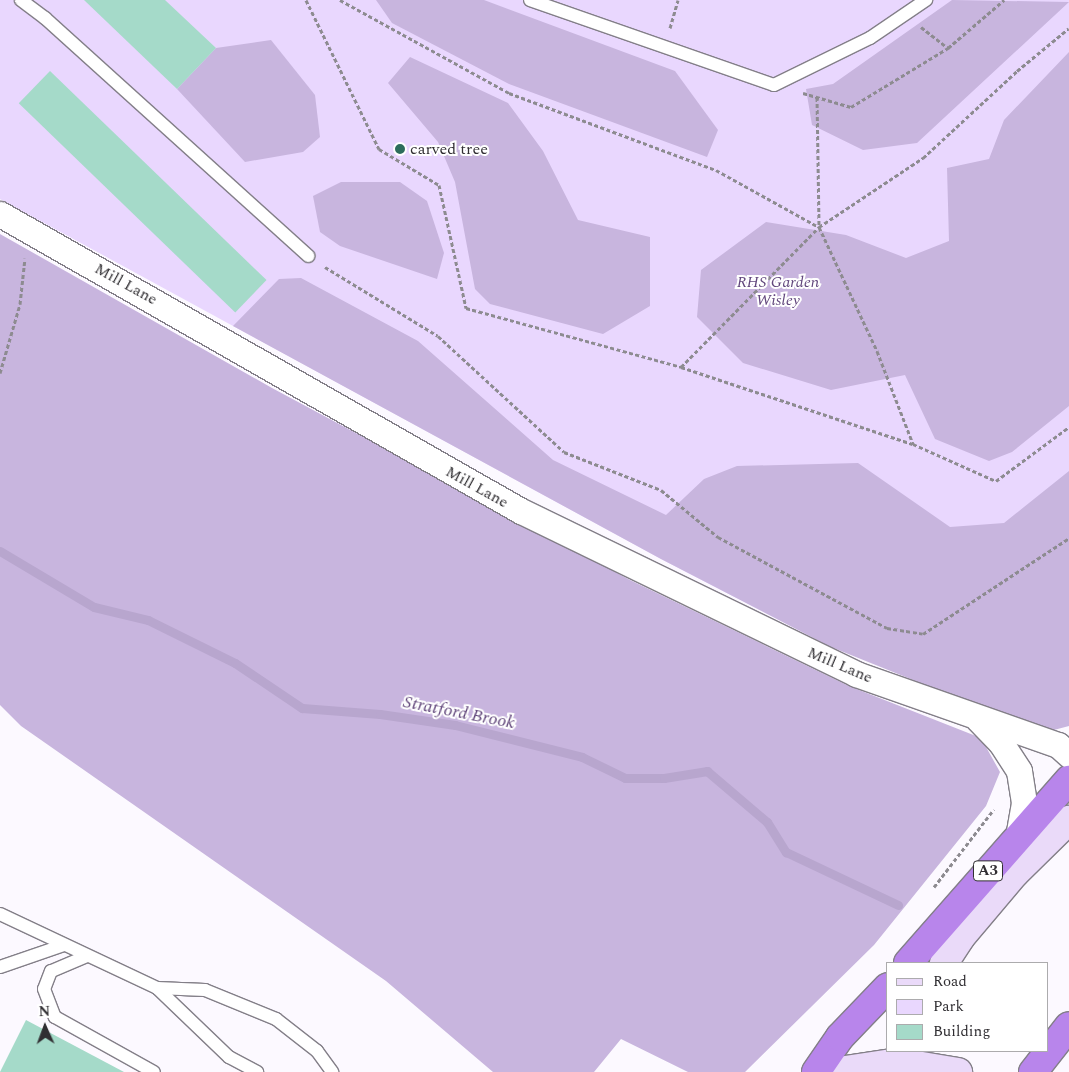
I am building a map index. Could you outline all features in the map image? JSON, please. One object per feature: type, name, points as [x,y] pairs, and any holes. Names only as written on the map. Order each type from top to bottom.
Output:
[{"type":"highway","name":"A3","points":[[909,962],[1069,780]]},
{"type":"highway","points":[[816,1072],[840,1037],[886,989]]},
{"type":"highway","points":[[1033,1072],[1062,1036]]},
{"type":"main road","points":[[945,962],[960,938],[1015,873],[1069,820]]},
{"type":"main road","points":[[832,1072],[898,1062],[953,1065]]},
{"type":"street","name":"Mill Lane","points":[[0,214],[521,511],[856,674],[1058,745],[1069,755]]},
{"type":"street","name":"Mill Lane","points":[[975,716],[1001,743],[1019,771],[1024,803],[1018,836]]},
{"type":"lane","points":[[21,0],[45,18],[308,256]]},
{"type":"lane","points":[[530,0],[774,85],[870,38],[926,0]]},
{"type":"lane","points":[[0,914],[157,988],[229,1057],[257,1072]]},
{"type":"lane","points":[[0,967],[64,945]]},
{"type":"lane","points":[[86,956],[51,971],[44,988],[55,1017],[154,1072]]},
{"type":"lane","points":[[157,988],[206,990],[276,1019],[317,1051],[332,1072]]},
{"type":"path","points":[[306,0],[379,149],[439,185],[466,308],[681,367],[913,444],[996,481],[1069,427]]},
{"type":"path","points":[[340,0],[509,92],[716,170],[819,227]]},
{"type":"path","points":[[664,47],[678,0]]},
{"type":"path","points":[[774,85],[851,107],[948,48],[1004,0]]},
{"type":"path","points":[[681,367],[819,227],[924,158],[1017,71],[1069,28]]},
{"type":"path","points":[[818,97],[819,227],[877,351],[913,444]]},
{"type":"path","points":[[0,372],[20,304],[29,230]]},
{"type":"path","points":[[308,256],[438,336],[564,452],[660,490],[718,537],[887,628],[923,634],[1069,538]]},
{"type":"path","points":[[929,893],[989,816],[1019,771]]},
{"type":"green space","name":"RHS Garden Wisley","points":[[0,0],[1069,0],[1069,726],[831,647],[661,559],[0,199]]},
{"type":"green space","points":[[376,0],[484,0],[675,71],[718,130],[707,157],[509,84],[392,23]]},
{"type":"green space","points":[[952,0],[1069,2],[917,143],[863,150],[812,125],[806,89],[833,84]]},
{"type":"green space","points":[[271,40],[315,95],[320,137],[303,152],[245,162],[177,89],[216,48]]},
{"type":"green space","points":[[1069,52],[1069,406],[1012,452],[989,461],[935,439],[905,375],[831,390],[743,363],[697,317],[701,270],[766,222],[846,235],[906,258],[949,241],[947,168],[989,159],[1004,120]]},
{"type":"green space","points":[[410,57],[508,103],[543,151],[578,220],[650,237],[650,306],[603,334],[490,304],[475,289],[455,182],[438,142],[388,83]]},
{"type":"green space","points":[[341,182],[400,182],[427,201],[444,253],[437,279],[340,246],[320,232],[313,196]]},
{"type":"green space","points":[[0,234],[272,388],[630,580],[849,686],[981,738],[1000,772],[986,806],[874,945],[745,1072],[688,1072],[621,1039],[594,1072],[493,1072],[386,981],[21,726],[0,705]]},
{"type":"green space","points":[[301,278],[418,341],[553,460],[666,515],[704,479],[737,466],[858,463],[950,527],[1004,523],[1069,471],[1069,726],[1050,731],[990,711],[831,647],[661,559],[233,326],[279,279]]},
{"type":"building","points":[[84,0],[165,0],[216,48],[177,89]]},
{"type":"building","points":[[50,71],[267,280],[235,312],[19,103]]},
{"type":"building","points":[[26,1020],[124,1072],[0,1072]]},
{"type":"waterway","name":"Stratford Brook","points":[[0,551],[94,607],[148,620],[235,663],[302,708],[380,714],[455,725],[582,757],[625,778],[664,778],[707,771],[767,822],[786,852],[898,905]]},
{"type":"place","name":"carved tree","points":[[400,149]]}]
